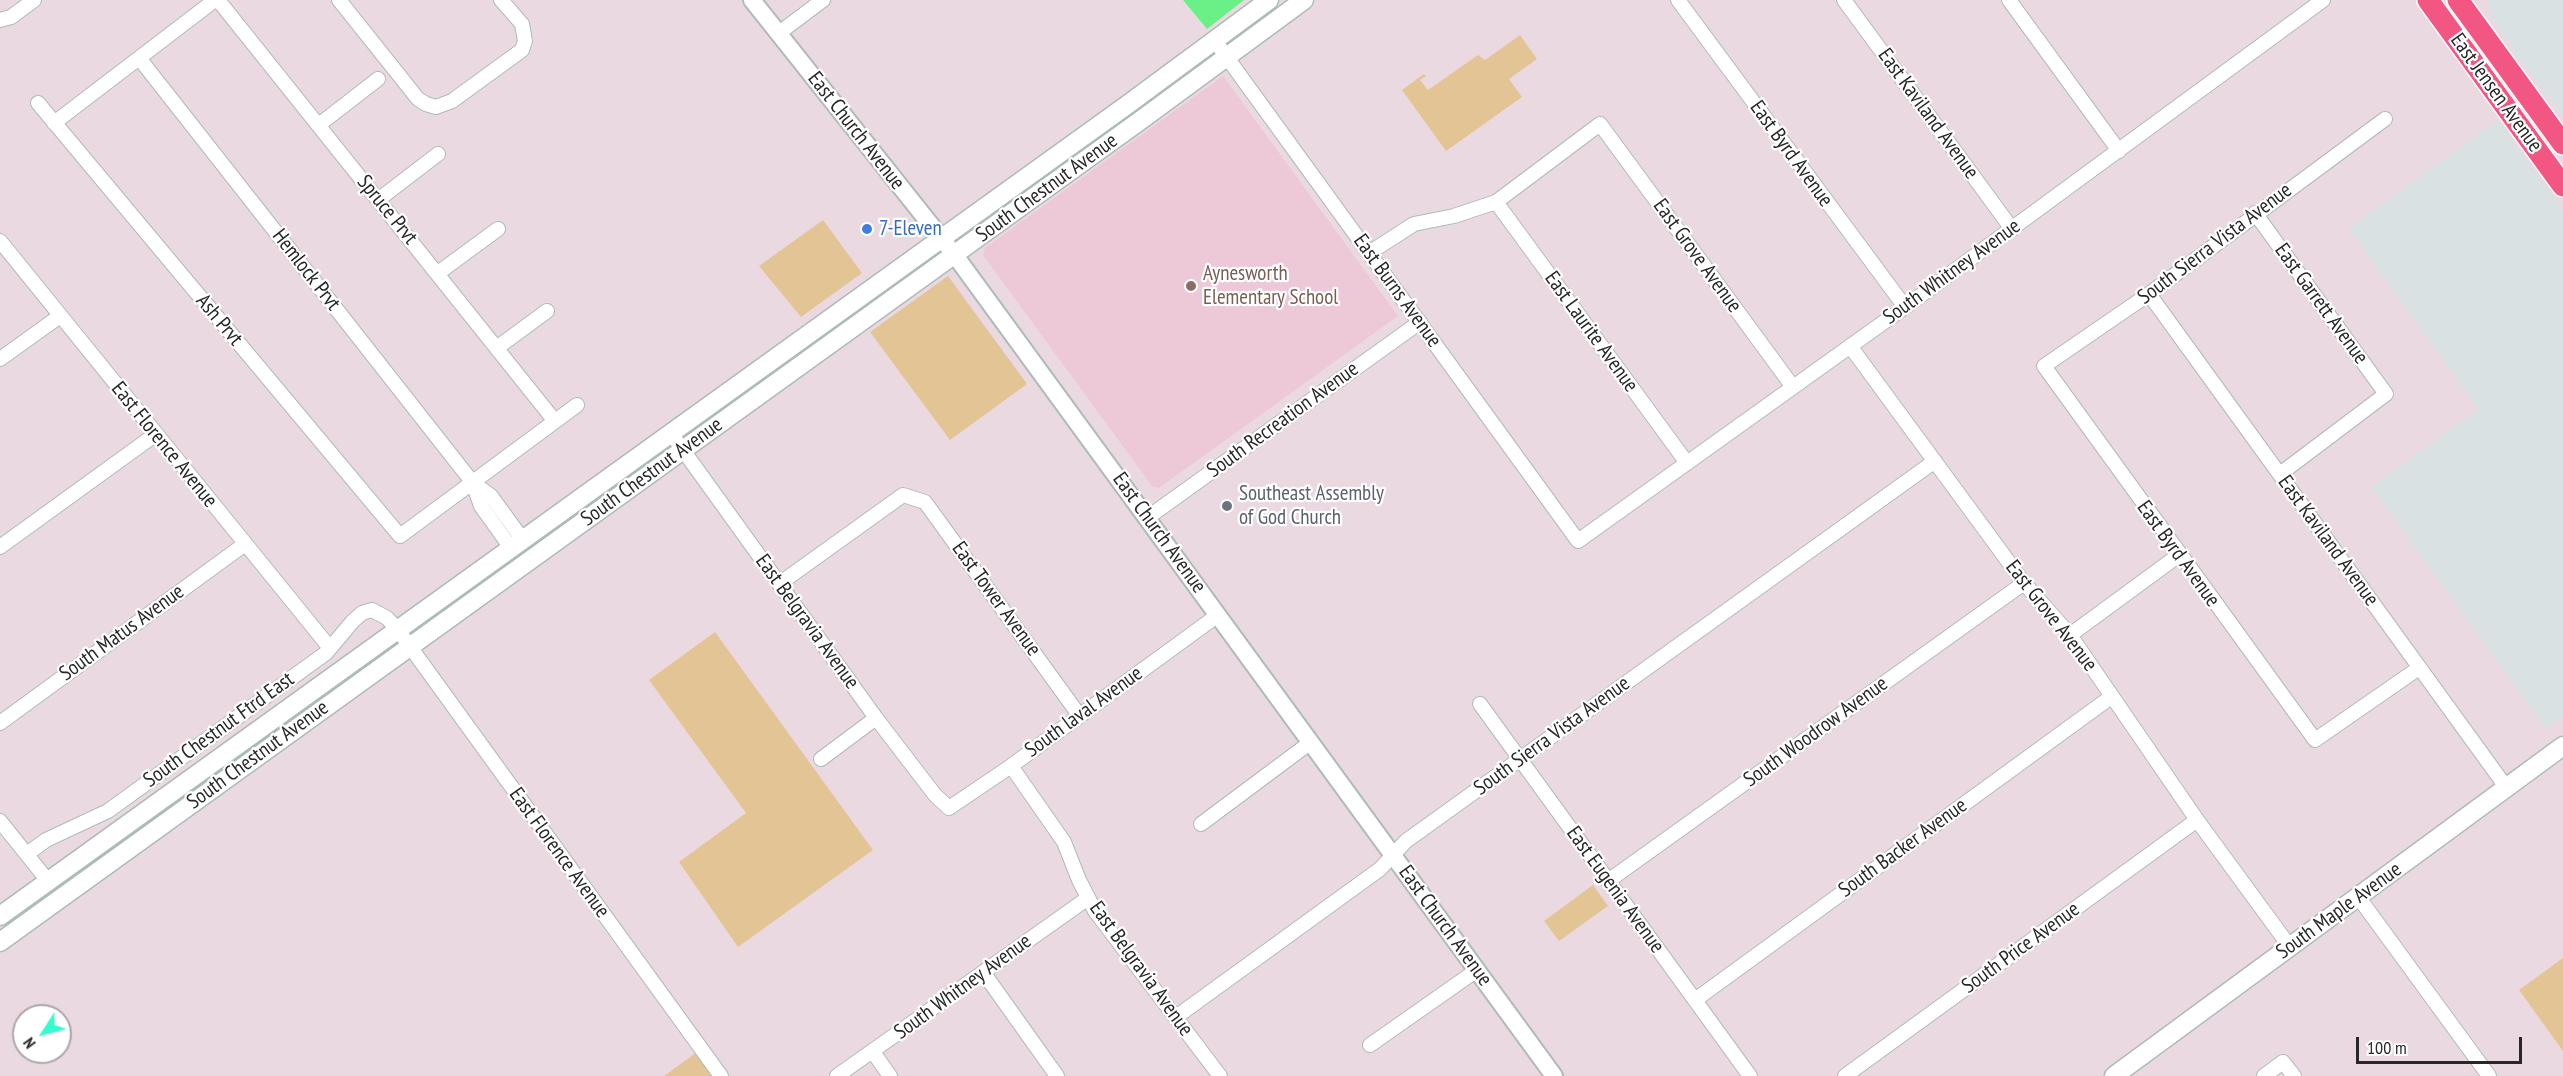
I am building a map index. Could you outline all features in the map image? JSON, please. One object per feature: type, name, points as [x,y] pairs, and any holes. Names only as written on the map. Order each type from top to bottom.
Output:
[{"type":"main road","name":"South Chestnut Avenue","points":[[0,916],[941,239],[1269,0]]},
{"type":"main road","name":"South Chestnut Avenue","points":[[0,942],[1304,0]]},
{"type":"main road","name":"East Jensen Avenue","points":[[2428,0],[2563,186]]},
{"type":"main road","name":"East Jensen Avenue","points":[[2458,0],[2563,144]]},
{"type":"main road","name":"South Maple Avenue","points":[[2114,1076],[2563,747]]},
{"type":"main road","points":[[0,929],[41,899],[47,891],[48,881]]},
{"type":"street","points":[[0,20],[11,17],[34,0]]},
{"type":"street","points":[[54,123],[217,0]]},
{"type":"street","name":"Spruce Prvt","points":[[217,0],[320,124],[378,200],[498,346],[554,420]]},
{"type":"street","points":[[339,0],[418,99],[436,106],[452,101],[522,50],[525,41],[522,24],[501,0]]},
{"type":"street","name":"East Church Avenue","points":[[752,0],[954,254],[1554,1076]]},
{"type":"street","points":[[778,33],[824,0]]},
{"type":"street","name":"East Byrd Avenue","points":[[1678,0],[1905,307]]},
{"type":"street","name":"East Kaviland Avenue","points":[[1844,0],[2012,229]]},
{"type":"street","points":[[2009,0],[2119,151]]},
{"type":"street","name":"South Whitney Avenue","points":[[1578,541],[1905,307],[2324,1]]},
{"type":"street","name":"East Burns Avenue","points":[[1215,41],[1578,541]]},
{"type":"street","name":"Hemlock Prvt","points":[[139,57],[473,483],[491,496],[517,544]]},
{"type":"street","points":[[320,124],[378,79]]},
{"type":"street","name":"Ash Prvt","points":[[38,104],[400,536],[473,483]]},
{"type":"street","name":"South Sierra Vista Avenue","points":[[2044,366],[2149,294],[2385,119]]},
{"type":"street","name":"East Grove Avenue","points":[[1496,202],[1600,124],[1793,387]]},
{"type":"street","points":[[378,200],[438,154]]},
{"type":"street","points":[[1369,252],[1414,224],[1454,216],[1496,202]]},
{"type":"street","name":"East Laurite Avenue","points":[[1496,202],[1686,463]]},
{"type":"street","name":"East Garrett Avenue","points":[[2256,213],[2386,394],[2280,474]]},
{"type":"street","points":[[438,273],[498,229]]},
{"type":"street","name":"East Florence Avenue","points":[[0,241],[330,648]]},
{"type":"street","name":"East Kaviland Avenue","points":[[2149,294],[2506,787]]},
{"type":"street","points":[[498,346],[547,311]]},
{"type":"street","points":[[0,359],[60,316]]},
{"type":"street","name":"South Recreation Avenue","points":[[1147,518],[1419,322]]},
{"type":"street","name":"East Grove Avenue","points":[[1850,346],[2024,583],[2070,635],[2197,820],[2290,947]]},
{"type":"street","name":"East Byrd Avenue","points":[[2044,366],[2315,740],[2419,668]]},
{"type":"street","points":[[473,483],[554,420],[577,405]]},
{"type":"street","name":"East Belgravia Avenue","points":[[670,432],[876,718],[934,795],[949,808]]},
{"type":"street","points":[[0,548],[156,434]]},
{"type":"street","name":"South Sierra Vista Avenue","points":[[1176,1017],[1380,869],[1406,841],[1935,461]]},
{"type":"street","name":"East Tower Avenue","points":[[779,584],[903,495],[926,502],[1079,715]]},
{"type":"street","name":"South Matus Avenue","points":[[0,723],[245,544]]},
{"type":"street","points":[[2070,635],[2179,555]]},
{"type":"street","name":"South Woodrow Avenue","points":[[1608,881],[2024,583]]},
{"type":"street","name":"South Chestnut Ftrd East","points":[[27,854],[46,840],[108,811],[330,648],[352,621],[362,613],[372,610],[387,618],[398,630]]},
{"type":"street","name":"South laval Avenue","points":[[949,808],[1011,766],[1218,615]]},
{"type":"street","name":"East Florence Avenue","points":[[398,630],[721,1076]]},
{"type":"street","name":"South Backer Avenue","points":[[1695,1000],[2111,697]]},
{"type":"street","name":"East Eugenia Avenue","points":[[1480,704],[1750,1076]]},
{"type":"street","points":[[822,759],[876,718]]},
{"type":"street","points":[[1201,824],[1311,742]]},
{"type":"street","name":"East Belgravia Avenue","points":[[1011,766],[1064,842],[1088,898],[1220,1076]]},
{"type":"street","name":"South Price Avenue","points":[[1845,1076],[2197,820]]},
{"type":"street","points":[[0,821],[48,881]]},
{"type":"street","points":[[2359,897],[2489,1076]]},
{"type":"street","name":"South Whitney Avenue","points":[[837,1076],[1088,898]]},
{"type":"street","points":[[1370,1045],[1477,970]]},
{"type":"street","points":[[982,972],[1057,1076]]},
{"type":"street","points":[[873,1052],[890,1076]]},
{"type":"street","points":[[2264,1076],[2283,1062],[2294,1076]]},
{"type":"shaded area","points":[[1183,0],[1244,0],[1207,29]]},
{"type":"shaded area","points":[[2488,0],[2563,0],[2563,118],[2490,17]]},
{"type":"shaded area","points":[[1520,35],[1537,59],[1509,79],[1522,97],[1446,151],[1402,90],[1424,74],[1426,76],[1420,80],[1428,90],[1478,55],[1485,60]]},
{"type":"shaded area","name":"Aynesworth Elementary School","points":[[1223,76],[1398,316],[1159,488],[1152,486],[983,255],[985,248]]},
{"type":"shaded area","points":[[2498,120],[2563,210],[2563,717],[2546,729],[2371,487],[2478,409],[2348,228]]},
{"type":"shaded area","points":[[823,220],[862,273],[801,317],[759,266]]},
{"type":"shaded area","points":[[948,276],[1027,384],[950,440],[870,332]]},
{"type":"shaded area","points":[[715,632],[873,850],[738,947],[679,862],[746,813],[649,680]]},
{"type":"shaded area","points":[[1593,885],[1608,906],[1559,941],[1544,921]]},
{"type":"shaded area","points":[[2563,958],[2563,1051],[2519,990]]},
{"type":"shaded area","points":[[697,1052],[715,1076],[664,1076]]},
{"type":"place","name":"7-Eleven","points":[[867,229]]},
{"type":"place","name":"Aynesworth Elementary School","points":[[1191,286]]},
{"type":"place","name":"Southeast Assembly of God Church","points":[[1227,506]]}]
